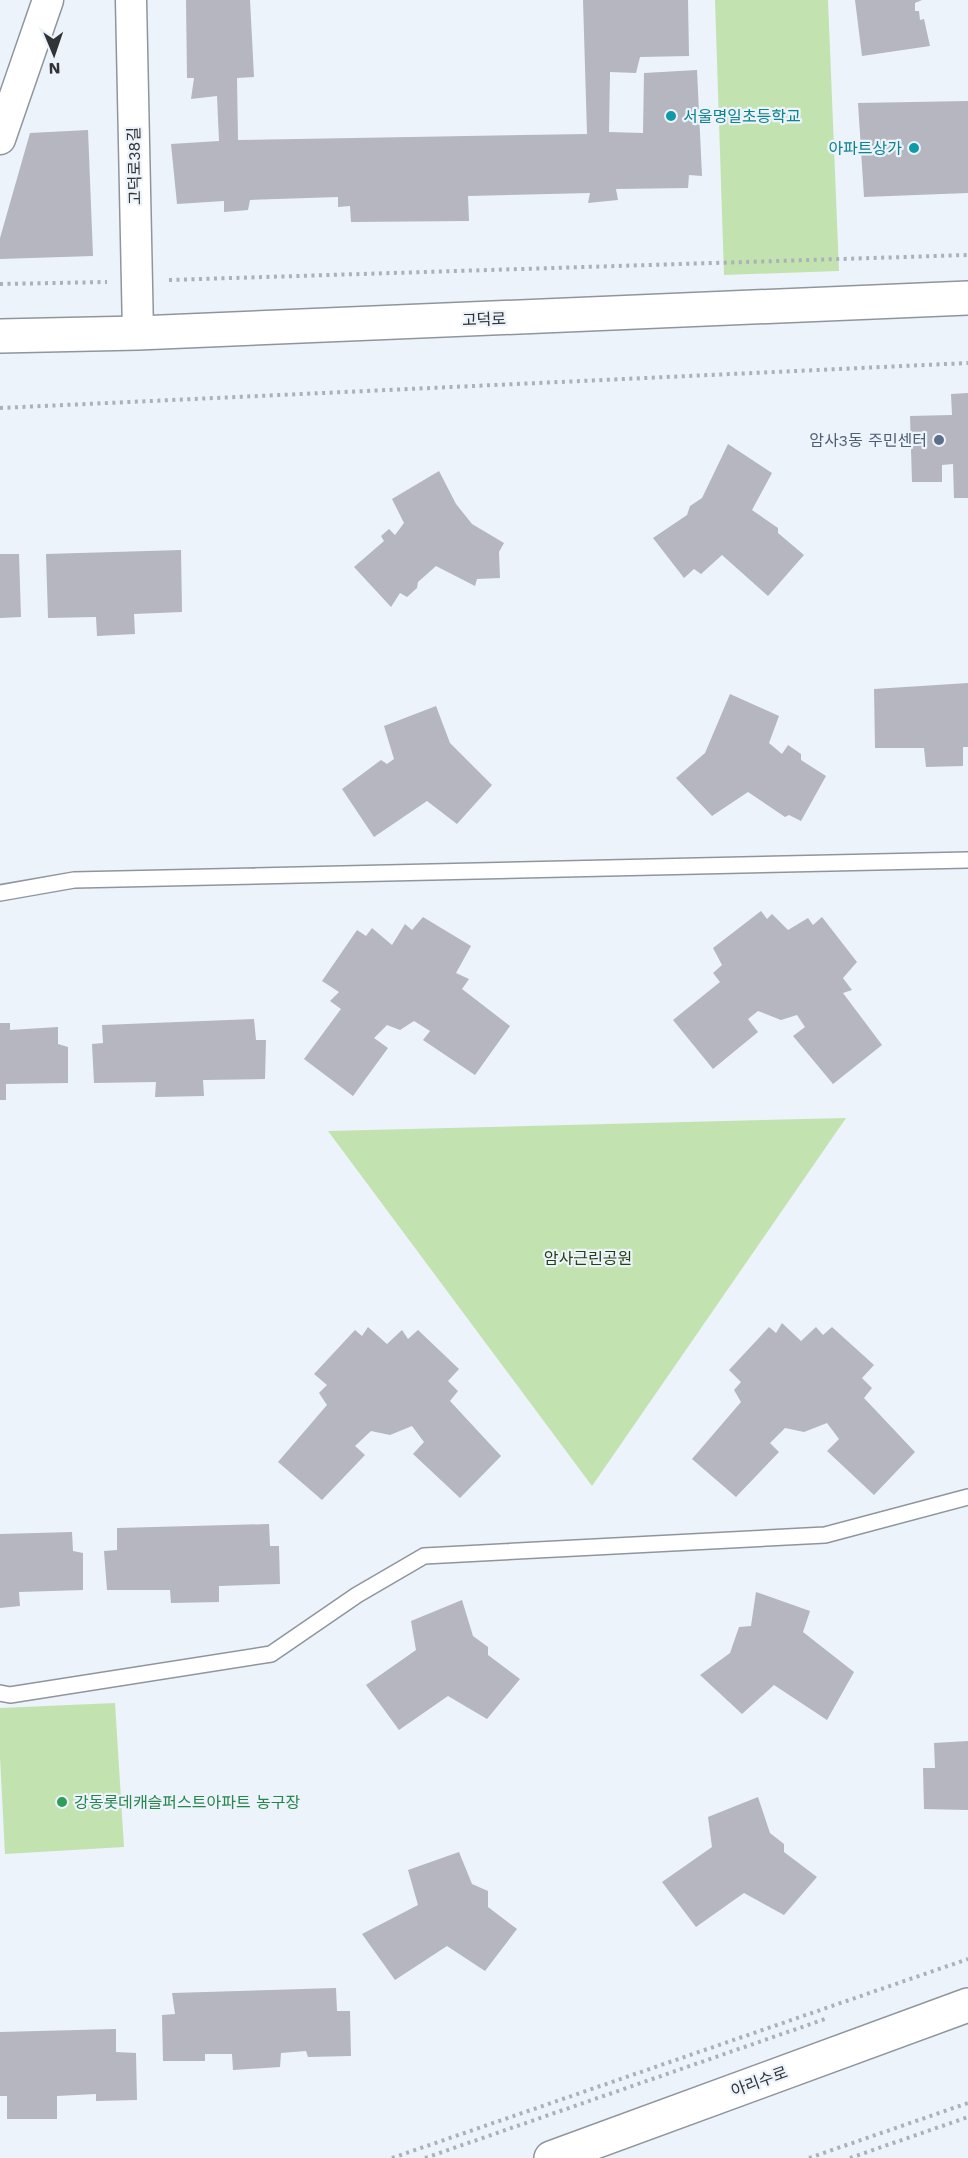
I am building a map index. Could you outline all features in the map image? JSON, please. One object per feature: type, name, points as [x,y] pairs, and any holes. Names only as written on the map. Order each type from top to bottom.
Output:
[{"type":"main road","name":"고덕로","points":[[0,336],[138,333],[968,298]]},
{"type":"main road","name":"아리수로","points":[[551,2158],[968,2005]]},
{"type":"street","points":[[0,139],[6,107],[48,0]]},
{"type":"street","name":"고덕로38길","points":[[130,0],[138,333]]},
{"type":"lane","points":[[0,893],[74,880],[968,860]]},
{"type":"lane","points":[[0,1693],[10,1695],[271,1654],[357,1595],[424,1556],[825,1535],[968,1497]]},
{"type":"path","points":[[0,284],[968,255]]},
{"type":"path","points":[[0,408],[968,363]]},
{"type":"path","points":[[392,2158],[968,1959]]},
{"type":"path","points":[[425,2158],[835,2016]]},
{"type":"path","points":[[809,2158],[968,2103]]},
{"type":"path","points":[[850,2158],[968,2117]]},
{"type":"green space","points":[[715,0],[828,0],[839,271],[724,275]]},
{"type":"green space","name":"암사근린공원","points":[[846,1118],[592,1486],[328,1131]]},
{"type":"green space","name":"강동롯데캐슬퍼스트아파트 농구장","points":[[115,1703],[124,1847],[5,1854],[0,1708]]},
{"type":"building","name":"서울명일초등학교","points":[[186,0],[250,0],[254,77],[237,78],[238,140],[587,134],[583,0],[688,0],[689,56],[640,57],[636,73],[610,72],[609,132],[643,133],[644,73],[697,70],[702,176],[689,175],[688,188],[616,189],[618,200],[588,203],[590,193],[468,196],[469,221],[351,222],[350,206],[338,207],[338,197],[250,200],[248,210],[224,212],[224,201],[177,204],[171,144],[219,141],[217,96],[191,99],[194,78],[187,78]]},
{"type":"building","points":[[855,0],[922,0],[915,3],[915,11],[919,11],[920,20],[924,19],[930,46],[862,56]]},
{"type":"building","name":"아파트상가","points":[[968,101],[968,193],[864,197],[858,103]]},
{"type":"building","points":[[88,130],[93,256],[0,259],[0,238],[30,133]]},
{"type":"building","name":"암사3동 주민센터","points":[[968,393],[968,498],[954,498],[953,464],[942,465],[942,482],[912,482],[910,416],[952,415],[951,394]]},
{"type":"building","points":[[728,444],[772,473],[752,510],[778,528],[778,533],[804,555],[768,596],[722,555],[701,574],[694,569],[684,578],[653,538],[687,515],[690,506],[702,498]]},
{"type":"building","points":[[439,471],[456,504],[472,524],[504,543],[499,552],[500,578],[477,579],[475,586],[436,566],[418,582],[417,588],[407,597],[400,593],[391,607],[354,567],[384,541],[381,536],[389,529],[395,535],[404,523],[392,499]]},
{"type":"building","points":[[181,550],[182,612],[134,614],[135,634],[97,636],[96,617],[48,618],[46,554]]},
{"type":"building","points":[[0,554],[19,554],[21,617],[0,618]]},
{"type":"building","points":[[968,683],[968,747],[963,747],[963,766],[926,767],[924,748],[875,748],[874,689]]},
{"type":"building","points":[[730,694],[779,716],[769,743],[782,754],[788,745],[801,754],[801,760],[826,776],[801,821],[789,815],[785,817],[748,792],[712,816],[676,778],[705,753]]},
{"type":"building","points":[[436,706],[450,743],[492,785],[457,824],[427,801],[374,837],[342,789],[381,760],[387,764],[394,759],[384,726]]},
{"type":"building","points":[[761,911],[767,919],[772,914],[788,930],[808,918],[813,925],[822,917],[857,962],[843,978],[852,990],[843,993],[882,1045],[833,1084],[793,1036],[805,1027],[797,1015],[781,1020],[758,1011],[748,1019],[758,1032],[713,1069],[673,1020],[720,982],[713,973],[722,965],[713,948]]},
{"type":"building","points":[[423,917],[471,946],[456,973],[469,979],[462,989],[510,1026],[475,1075],[423,1040],[430,1031],[414,1021],[400,1030],[387,1025],[374,1038],[388,1048],[353,1096],[304,1059],[341,1009],[330,1001],[339,992],[322,981],[357,930],[366,936],[372,928],[392,945],[405,924],[412,930]]},
{"type":"building","points":[[254,1019],[256,1040],[266,1040],[265,1079],[203,1080],[204,1096],[155,1097],[156,1082],[94,1083],[92,1044],[103,1043],[102,1025]]},
{"type":"building","points":[[0,1023],[10,1023],[10,1030],[58,1027],[58,1044],[68,1047],[68,1083],[6,1084],[6,1100],[0,1100]]},
{"type":"building","points":[[782,1323],[801,1341],[816,1327],[823,1335],[832,1327],[874,1365],[862,1378],[872,1388],[864,1398],[915,1452],[874,1495],[827,1451],[839,1439],[827,1423],[804,1432],[785,1428],[770,1443],[779,1452],[736,1497],[692,1459],[741,1402],[734,1390],[741,1382],[729,1370],[769,1327],[776,1333]]},
{"type":"building","points":[[368,1327],[387,1344],[402,1330],[408,1339],[418,1330],[459,1369],[448,1381],[458,1391],[450,1401],[501,1456],[460,1498],[413,1454],[424,1442],[412,1426],[390,1435],[371,1431],[355,1446],[365,1455],[322,1500],[278,1462],[327,1405],[319,1393],[327,1385],[314,1374],[355,1330],[362,1336]]},
{"type":"building","points":[[269,1524],[270,1546],[279,1546],[280,1584],[219,1586],[219,1602],[171,1603],[170,1590],[107,1590],[104,1551],[117,1550],[117,1528]]},
{"type":"building","points":[[72,1532],[73,1551],[83,1553],[83,1590],[19,1592],[20,1606],[0,1608],[0,1534]]},
{"type":"building","points":[[756,1592],[810,1611],[803,1632],[854,1672],[827,1720],[774,1685],[742,1714],[700,1675],[730,1653],[739,1627],[751,1626]]},
{"type":"building","points":[[462,1600],[473,1636],[488,1647],[488,1655],[520,1679],[487,1719],[448,1696],[399,1730],[366,1685],[416,1650],[411,1621]]},
{"type":"building","points":[[968,1741],[968,1810],[924,1809],[923,1768],[935,1768],[934,1743]]},
{"type":"building","points":[[758,1797],[770,1833],[784,1844],[784,1852],[817,1877],[784,1915],[744,1893],[696,1927],[662,1882],[712,1847],[708,1817]]},
{"type":"building","points":[[459,1852],[472,1884],[488,1891],[488,1907],[517,1929],[485,1971],[447,1946],[395,1980],[362,1934],[418,1905],[408,1870]]},
{"type":"building","points":[[336,1988],[337,2011],[350,2011],[351,2056],[308,2057],[306,2051],[281,2053],[280,2067],[233,2070],[232,2054],[205,2054],[205,2061],[163,2061],[162,2015],[175,2014],[172,1993]]},
{"type":"building","points":[[116,2029],[116,2052],[136,2053],[137,2100],[96,2101],[96,2094],[57,2096],[57,2119],[7,2119],[7,2096],[0,2096],[0,2032]]},
{"type":"place","name":"서울명일초등학교","points":[[671,116]]},
{"type":"place","name":"아파트상가","points":[[914,148]]},
{"type":"place","name":"암사3동 주민센터","points":[[939,440]]},
{"type":"place","name":"강동롯데캐슬퍼스트아파트 농구장","points":[[62,1802]]}]
